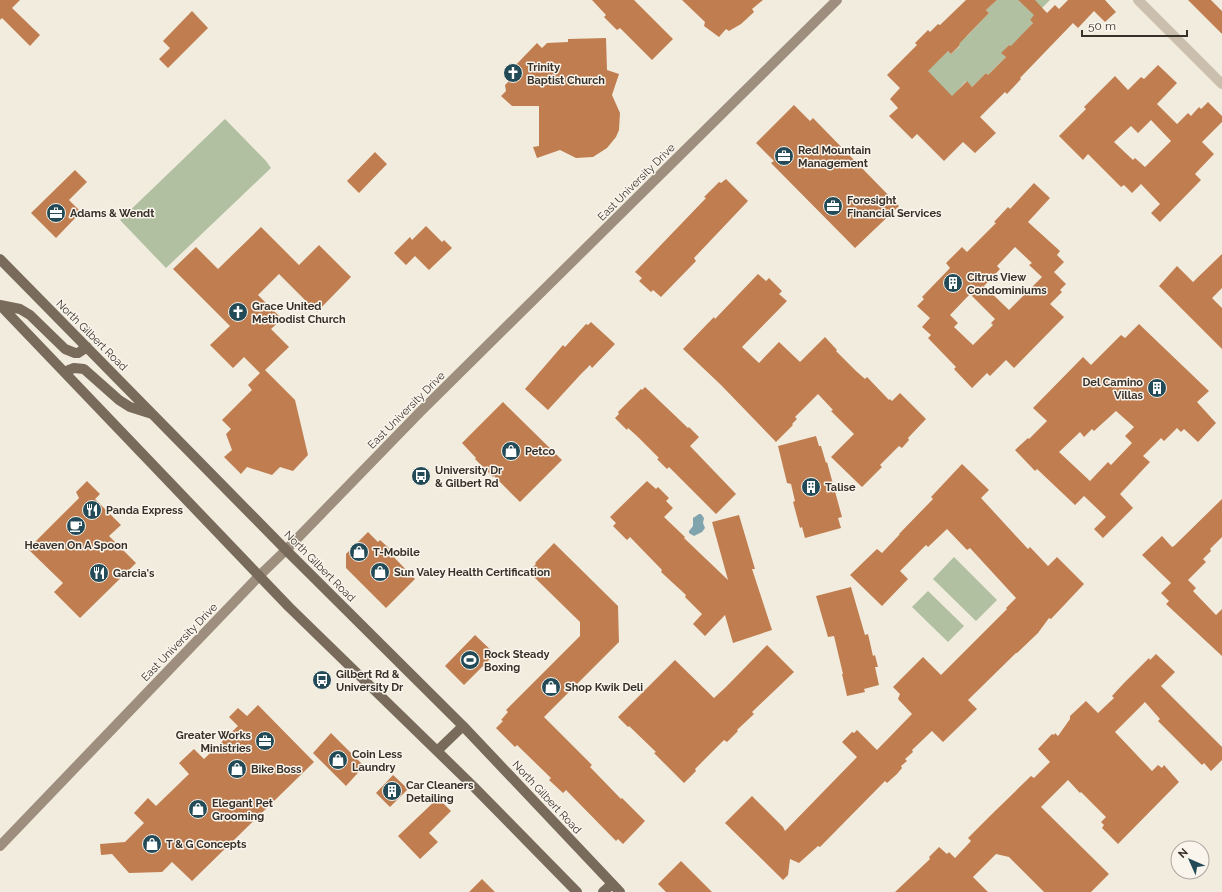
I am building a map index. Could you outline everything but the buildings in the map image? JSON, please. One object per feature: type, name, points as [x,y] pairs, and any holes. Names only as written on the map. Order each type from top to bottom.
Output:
[{"type":"main road","name":"East University Drive","points":[[0,846],[260,575],[420,412],[837,0]]},
{"type":"main road","name":"North Gilbert Road","points":[[0,259],[286,550],[463,726],[620,892]]},
{"type":"main road","points":[[0,305],[20,309],[25,312],[71,352],[78,353],[87,347]]},
{"type":"main road","points":[[0,305],[289,606],[437,751],[577,892]]},
{"type":"main road","points":[[64,372],[74,368],[84,369],[119,400],[130,407],[154,414]]},
{"type":"main road","points":[[437,751],[463,726]]},
{"type":"main road","points":[[603,892],[612,884]]},
{"type":"street","points":[[1138,0],[1222,84]]},
{"type":"green space","points":[[997,0],[1020,0],[1019,1],[1027,8],[1035,0],[1050,0],[1030,20],[1033,23],[1012,47],[1009,45],[1002,53],[1006,57],[988,75],[986,73],[972,87],[966,81],[959,89],[954,100],[927,71],[946,49],[951,54],[960,46],[957,42],[964,35],[967,36],[989,13],[986,10]]},
{"type":"green space","points":[[225,119],[271,168],[166,268],[120,220]]},
{"type":"green space","points":[[954,557],[997,600],[976,621],[933,579]]},
{"type":"green space","points":[[928,591],[964,626],[948,642],[912,607]]},
{"type":"water","points":[[701,514],[704,518],[703,523],[705,528],[702,532],[694,536],[689,533],[689,531],[693,526],[693,518]]},
{"type":"place","name":"Trinity Baptist Church","points":[[513,73]]},
{"type":"place","name":"Red Mountain Management","points":[[784,156]]},
{"type":"place","name":"Foresight Financial Services","points":[[833,206]]},
{"type":"place","name":"Adams & Wendt","points":[[56,213]]},
{"type":"place","name":"Citrus View Condominiums","points":[[953,283]]},
{"type":"place","name":"Grace United Methodist Church","points":[[238,312]]},
{"type":"place","name":"Del Camino Villas","points":[[1157,388]]},
{"type":"place","name":"Petco","points":[[511,451]]},
{"type":"place","name":"University Dr & Gilbert Rd","points":[[421,476]]},
{"type":"place","name":"Talise","points":[[811,487]]},
{"type":"place","name":"Panda Express","points":[[92,510]]},
{"type":"place","name":"Heaven On A Spoon","points":[[76,526]]},
{"type":"place","name":"T-Mobile","points":[[359,552]]},
{"type":"place","name":"Sun Valey Health Certification","points":[[380,572]]},
{"type":"place","name":"Garcia's","points":[[99,573]]},
{"type":"place","name":"Rock Steady Boxing","points":[[470,660]]},
{"type":"place","name":"Gilbert Rd & University Dr","points":[[322,680]]},
{"type":"place","name":"Shop Kwik Deli","points":[[551,687]]},
{"type":"place","name":"Greater Works Ministries","points":[[265,741]]},
{"type":"place","name":"Coin Less Laundry","points":[[338,760]]},
{"type":"place","name":"Bike Boss","points":[[237,769]]},
{"type":"place","name":"Car Cleaners Detailing","points":[[392,791]]},
{"type":"place","name":"Elegant Pet Grooming","points":[[198,809]]},
{"type":"place","name":"T & G Concepts","points":[[152,844]]}]
